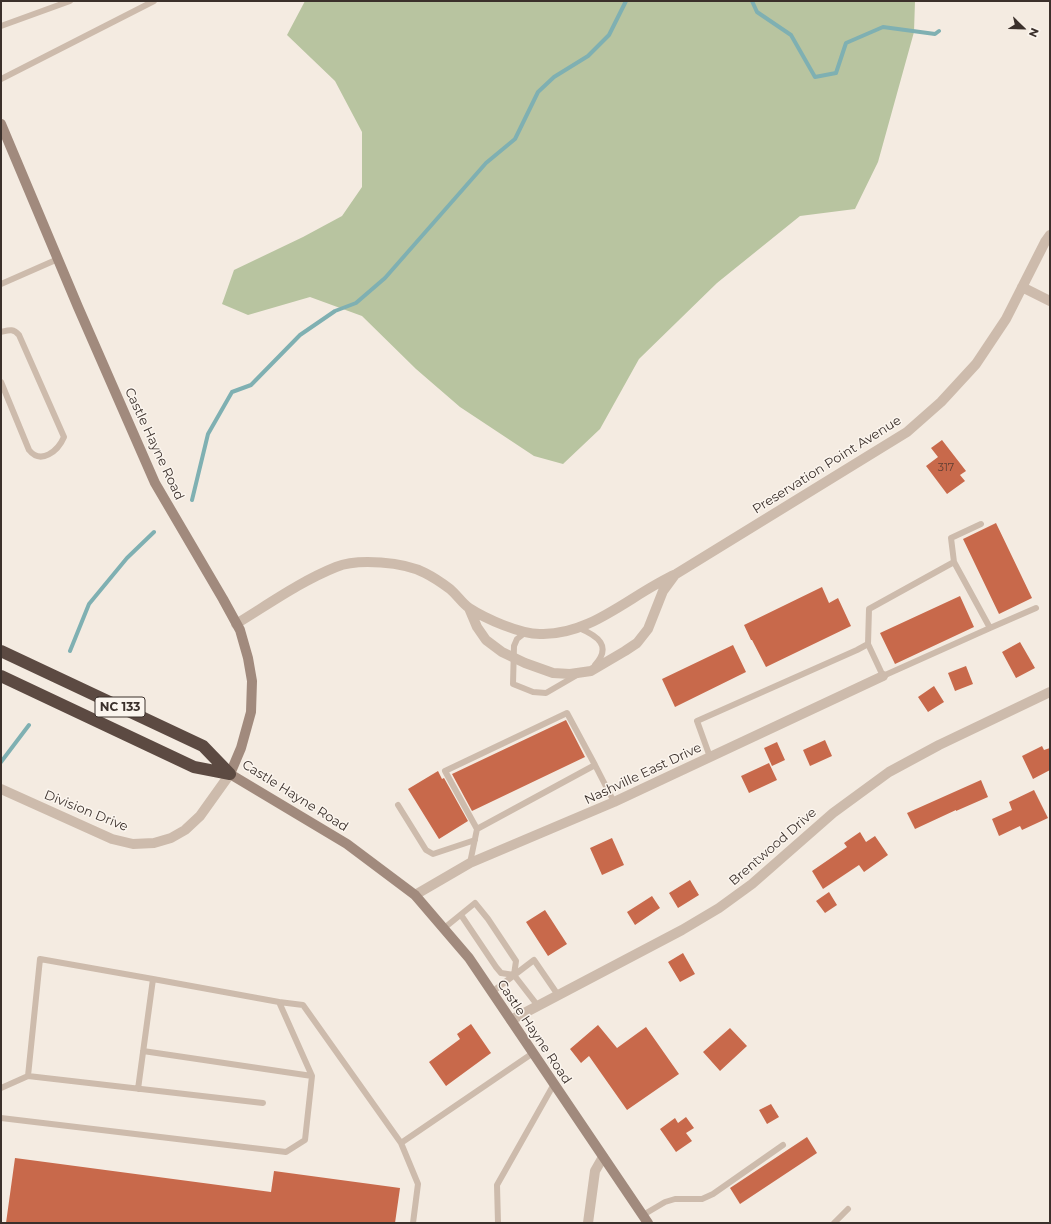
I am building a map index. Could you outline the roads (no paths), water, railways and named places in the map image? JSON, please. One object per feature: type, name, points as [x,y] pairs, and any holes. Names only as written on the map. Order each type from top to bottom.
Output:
[{"type":"highway","name":"NC 133","points":[[1,651],[203,746],[230,774]]},
{"type":"highway","name":"NC 133","points":[[1,676],[194,767],[230,774]]},
{"type":"main road","name":"Castle Hayne Road","points":[[1,124],[156,483],[240,630],[248,658],[252,681],[251,712],[241,748],[230,774],[347,844],[414,895],[469,958],[646,1219]]},
{"type":"street","name":"Preservation Point Avenue","points":[[236,624],[313,578],[337,566],[360,561],[397,564],[424,572],[450,589],[469,608],[497,623],[526,632],[539,634],[559,632],[579,628],[592,623],[659,581],[676,574],[907,432],[941,402],[976,364],[1006,319],[1050,235]]},
{"type":"street","points":[[1022,287],[1050,301]]},
{"type":"street","name":"Preservation Point Avenue","points":[[469,608],[477,627],[486,640],[502,652],[553,673],[570,674],[586,672],[637,643],[648,629],[663,591],[676,574]]},
{"type":"street","name":"Nashville East Drive","points":[[414,895],[470,863],[614,802],[883,676]]},
{"type":"street","name":"Brentwood Drive","points":[[511,1020],[682,930],[719,908],[752,884],[833,813],[888,772],[939,745],[1050,692]]},
{"type":"street","name":"Division Drive","points":[[1,789],[112,839],[133,844],[154,843],[171,838],[185,830],[195,821],[214,798],[230,774]]},
{"type":"street","points":[[588,1223],[595,1171],[603,1156]]},
{"type":"lane","points":[[1,26],[70,1]]},
{"type":"lane","points":[[1,79],[154,1]]},
{"type":"lane","points":[[1,284],[58,259]]},
{"type":"lane","points":[[1,332],[12,330],[16,331],[20,335],[64,437],[54,452],[48,455],[38,456],[29,450],[1,382]]},
{"type":"lane","points":[[980,524],[951,538],[954,562],[990,628]]},
{"type":"lane","points":[[954,562],[869,608],[868,644],[883,676],[1036,608]]},
{"type":"lane","points":[[526,632],[517,639],[514,646],[513,684],[533,692],[546,693],[586,672],[600,660],[603,652],[601,642],[593,634],[579,628]]},
{"type":"lane","points":[[710,757],[697,721],[868,644]]},
{"type":"lane","points":[[470,863],[478,829],[445,771],[568,713],[614,802]]},
{"type":"lane","points":[[478,829],[595,765]]},
{"type":"lane","points":[[398,805],[426,850],[433,854],[475,840]]},
{"type":"lane","points":[[443,929],[475,903],[488,919],[516,961],[514,975]]},
{"type":"lane","points":[[461,915],[501,972],[514,975],[538,1006]]},
{"type":"lane","points":[[28,1076],[40,959],[303,1005],[401,1143],[418,1184],[412,1223]]},
{"type":"lane","points":[[492,992],[534,960],[558,995]]},
{"type":"lane","points":[[138,1089],[152,979]]},
{"type":"lane","points":[[1,1118],[286,1152],[305,1140],[312,1076],[279,1002]]},
{"type":"lane","points":[[143,1051],[312,1076]]},
{"type":"lane","points":[[401,1143],[533,1053]]},
{"type":"lane","points":[[1,1088],[28,1076],[263,1103]]},
{"type":"lane","points":[[498,1223],[497,1185],[554,1084]]},
{"type":"lane","points":[[646,1219],[665,1202],[675,1199],[702,1199],[713,1194],[783,1145]]},
{"type":"lane","points":[[834,1223],[848,1209]]},
{"type":"waterway","points":[[192,500],[208,434],[232,392],[251,385],[300,335],[335,311],[356,303],[385,278],[486,163],[515,139],[538,92],[554,77],[588,56],[609,35],[626,1]]},
{"type":"waterway","points":[[752,1],[757,12],[791,35],[815,77],[836,73],[846,43],[883,27],[935,34],[939,31]]},
{"type":"waterway","points":[[70,651],[89,604],[127,558],[154,532]]},
{"type":"waterway","points":[[1,762],[29,725]]}]
